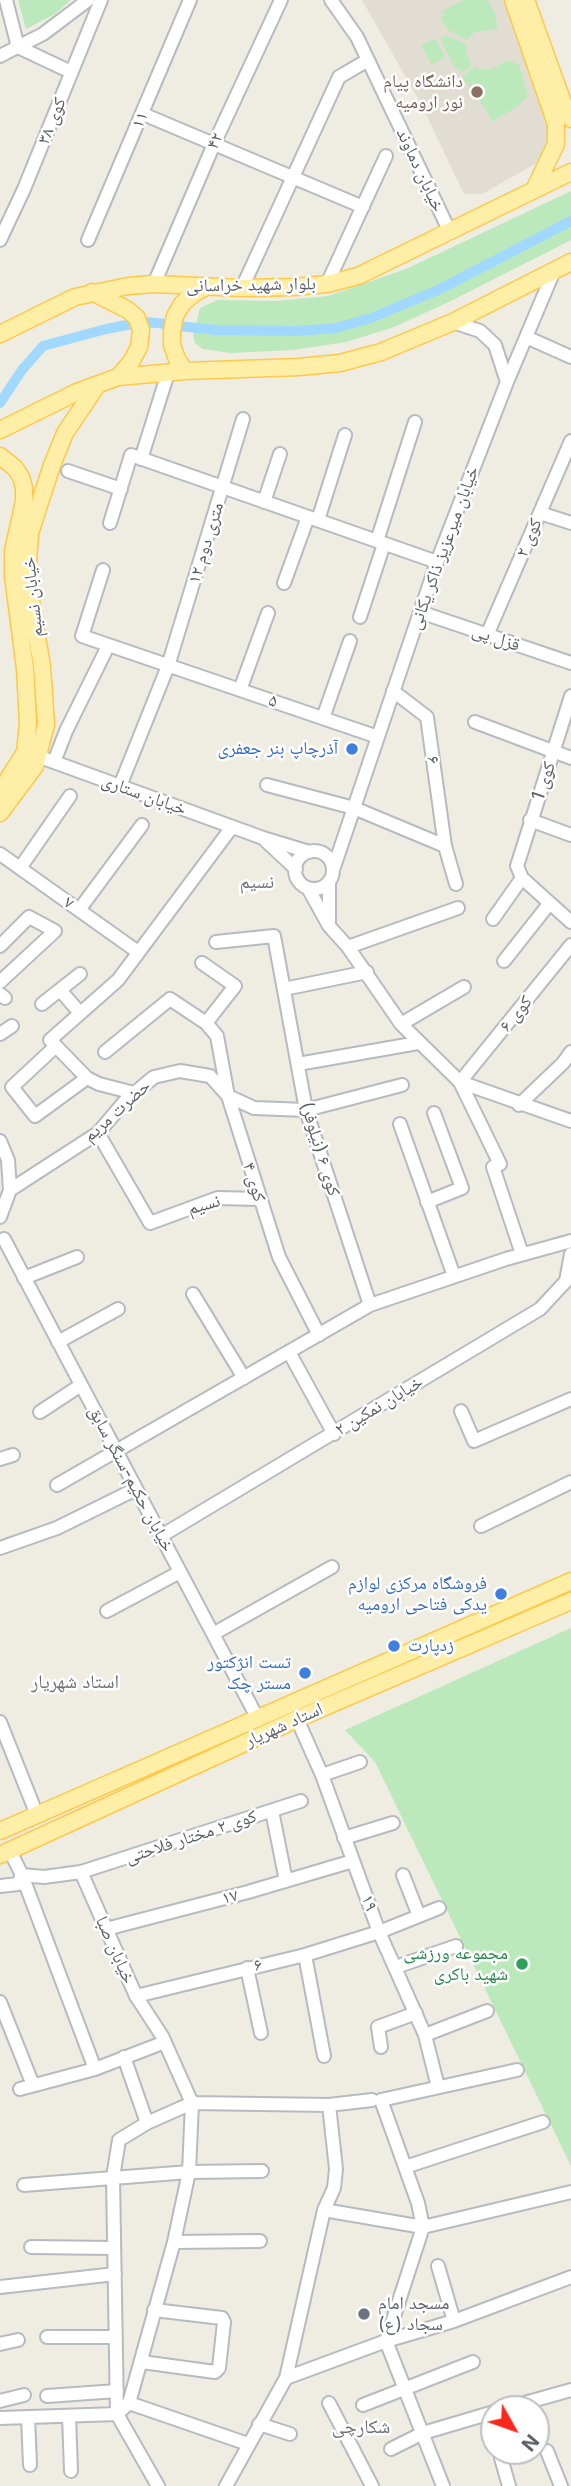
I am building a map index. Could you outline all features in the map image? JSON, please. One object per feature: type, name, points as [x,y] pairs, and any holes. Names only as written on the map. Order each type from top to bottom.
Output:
[{"type":"main road","points":[[513,0],[563,113]]},
{"type":"main road","points":[[526,0],[563,113],[564,146],[535,188]]},
{"type":"main road","name":"بلوار شهید خراسانی","points":[[0,334],[75,297],[92,292],[153,284],[243,288],[327,284],[358,275],[571,172]]},
{"type":"main road","points":[[0,430],[45,407],[118,377],[185,370],[299,367],[340,363],[381,352],[453,322],[571,262]]},
{"type":"main road","points":[[185,370],[172,345],[175,316],[182,304],[206,287]]},
{"type":"main road","points":[[92,292],[128,310],[137,318],[141,330],[139,347],[118,377]]},
{"type":"main road","name":"خیابان نسیم","points":[[0,813],[32,772],[39,757],[46,725],[46,698],[29,587],[27,550],[30,533],[65,433],[98,384]]},
{"type":"main road","name":"خیابان نسیم","points":[[0,456],[15,468],[21,477],[24,501],[15,538],[13,576],[25,669],[28,723],[39,757]]},
{"type":"main road","name":"خیابان نسیم","points":[[0,792],[39,757]]},
{"type":"main road","name":"استاد شهریار","points":[[0,1831],[571,1581]]},
{"type":"main road","name":"استاد شهریار","points":[[5,1853],[297,1719],[571,1601]]},
{"type":"main road","points":[[419,1647],[426,1663]]},
{"type":"main road","points":[[392,1660],[399,1675]]},
{"type":"street","points":[[6,0],[19,47],[71,72]]},
{"type":"street","points":[[0,56],[43,34],[88,0]]},
{"type":"street","name":"کوی ۳۸","points":[[0,240],[24,189],[102,0]]},
{"type":"street","name":"۱۱","points":[[88,240],[190,0]]},
{"type":"street","name":"۴۲","points":[[153,284],[281,0]]},
{"type":"street","name":"خیابان دماوند","points":[[331,0],[357,37],[449,230]]},
{"type":"street","points":[[243,288],[339,77],[368,60]]},
{"type":"street","points":[[143,114],[363,207]]},
{"type":"street","points":[[327,284],[386,156]]},
{"type":"street","name":"خیابان میرعزیز ذاکر یکانی","points":[[330,926],[331,876],[346,828],[437,562],[507,382],[554,271]]},
{"type":"street","points":[[453,322],[480,331],[495,345],[507,382]]},
{"type":"street","points":[[526,337],[571,357]]},
{"type":"street","points":[[141,459],[168,373]]},
{"type":"street","name":"۱۲ متری دوم","points":[[120,786],[168,666],[243,419]]},
{"type":"street","points":[[360,617],[415,422]]},
{"type":"street","points":[[284,583],[313,519],[345,435]]},
{"type":"street","name":"کوی ۲","points":[[487,635],[571,441]]},
{"type":"street","points":[[264,502],[280,454]]},
{"type":"street","points":[[110,523],[131,455],[437,562]]},
{"type":"street","points":[[68,471],[121,489]]},
{"type":"street","points":[[540,513],[571,523]]},
{"type":"street","name":"۵","points":[[103,570],[82,636],[378,737]]},
{"type":"street","name":"قزل پی","points":[[420,612],[571,663]]},
{"type":"street","points":[[240,690],[268,613]]},
{"type":"street","points":[[323,718],[351,641]]},
{"type":"street","points":[[39,757],[66,731],[108,646]]},
{"type":"street","name":"۶","points":[[393,691],[427,717],[445,846],[456,884]]},
{"type":"street","name":"کوی 1","points":[[493,919],[519,872],[530,820],[555,752],[571,696]]},
{"type":"street","points":[[475,722],[571,758]]},
{"type":"street","name":"خیابان ستاری","points":[[39,757],[263,838],[315,852]]},
{"type":"street","points":[[267,785],[354,808],[445,846]]},
{"type":"street","points":[[20,868],[70,796]]},
{"type":"street","points":[[530,820],[571,835]]},
{"type":"street","points":[[79,910],[142,825]]},
{"type":"street","points":[[134,1093],[87,1078],[50,1040],[118,980],[232,827]]},
{"type":"street","points":[[296,869],[300,859],[315,852],[346,828]]},
{"type":"street","points":[[263,838],[296,869],[299,881],[308,888],[330,926],[367,972],[401,1024],[460,1082],[519,1105],[571,1121]]},
{"type":"street","points":[[308,888],[320,888],[331,876],[330,859],[315,852]]},
{"type":"street","name":"۷","points":[[0,854],[138,952]]},
{"type":"street","points":[[519,872],[549,904],[571,922]]},
{"type":"street","points":[[504,961],[549,904]]},
{"type":"street","points":[[348,947],[458,908]]},
{"type":"street","points":[[0,946],[29,917],[55,931],[0,982]]},
{"type":"street","name":"کوی ۶ (نیلوفر)","points":[[216,942],[274,936],[306,1110],[370,1305]]},
{"type":"street","name":"کوی ۶","points":[[460,1082],[571,945]]},
{"type":"street","points":[[105,1052],[170,999],[206,1023],[235,986],[202,963]]},
{"type":"street","points":[[284,989],[367,972]]},
{"type":"street","points":[[42,1004],[80,974]]},
{"type":"street","points":[[401,1024],[464,987]]},
{"type":"street","points":[[60,990],[80,1013]]},
{"type":"street","name":"کوی ۴","points":[[206,1023],[217,1036],[228,1096],[279,1257],[319,1335]]},
{"type":"street","points":[[0,1034],[12,1026]]},
{"type":"street","points":[[298,1064],[418,1043]]},
{"type":"street","points":[[56,1046],[12,1087],[35,1116],[87,1078]]},
{"type":"street","points":[[519,1105],[571,1052]]},
{"type":"street","name":"حضرت مریم","points":[[10,1190],[98,1133],[126,1100],[154,1077],[180,1071],[211,1076],[228,1096]]},
{"type":"street","points":[[460,1082],[497,1166],[522,1254]]},
{"type":"street","points":[[228,1096],[254,1108],[306,1110],[402,1085]]},
{"type":"street","points":[[427,1202],[462,1188],[434,1113]]},
{"type":"street","points":[[400,1124],[454,1276]]},
{"type":"street","name":"نسیم","points":[[98,1133],[150,1223],[218,1198],[259,1199]]},
{"type":"street","points":[[0,1141],[8,1160],[10,1190],[0,1217]]},
{"type":"street","points":[[0,1254],[2,1234]]},
{"type":"street","name":"خیابان حکیم-سنگر سابق","points":[[2,1234],[258,1719]]},
{"type":"street","points":[[57,1485],[370,1305],[522,1254],[571,1241]]},
{"type":"street","name":"خیابان نمکین ۲","points":[[161,1536],[540,1309],[568,1287],[571,1254]]},
{"type":"street","points":[[24,1278],[77,1257]]},
{"type":"street","points":[[193,1294],[244,1378]]},
{"type":"street","points":[[58,1342],[118,1309]]},
{"type":"street","points":[[289,1352],[334,1434]]},
{"type":"street","points":[[40,1412],[81,1385]]},
{"type":"street","points":[[461,1411],[474,1441],[571,1399]]},
{"type":"street","points":[[0,1459],[13,1455]]},
{"type":"street","points":[[481,1526],[571,1482]]},
{"type":"street","points":[[0,1548],[57,1528],[136,1489]]},
{"type":"street","points":[[213,1634],[332,1567]]},
{"type":"street","points":[[107,1611],[180,1572]]},
{"type":"street","name":"۱۹","points":[[297,1719],[322,1775],[379,1932],[425,2035],[438,2087]]},
{"type":"street","points":[[0,1721],[37,1815]]},
{"type":"street","points":[[322,1775],[360,1762]]},
{"type":"street","name":"کوی ۲ مختار فلاحتی","points":[[81,1872],[301,1801]]},
{"type":"street","points":[[272,1811],[286,1881]]},
{"type":"street","points":[[345,1838],[393,1823]]},
{"type":"street","points":[[5,1853],[22,1875],[95,2069]]},
{"type":"street","name":"۱۷","points":[[106,1929],[353,1861]]},
{"type":"street","points":[[22,1875],[44,1877],[81,1872]]},
{"type":"street","name":"خیابان صبا","points":[[81,1872],[136,1996],[165,2042],[192,2103]]},
{"type":"street","points":[[0,1886],[18,1884],[22,1875]]},
{"type":"street","points":[[403,1875],[419,1916]]},
{"type":"street","name":"۶","points":[[136,1996],[305,1955],[379,1932],[439,1908]]},
{"type":"street","points":[[396,1967],[456,1946]]},
{"type":"street","points":[[305,1955],[324,2056]]},
{"type":"street","points":[[247,1968],[261,2033]]},
{"type":"street","points":[[0,2002],[26,2087],[95,2069],[165,2042]]},
{"type":"street","points":[[425,2035],[487,2011]]},
{"type":"street","points":[[382,2047],[378,2027],[416,2013]]},
{"type":"street","points":[[124,2057],[147,2123]]},
{"type":"street","points":[[443,2486],[386,2341],[423,2227],[418,2203],[381,2100],[517,2070]]},
{"type":"street","points":[[158,2486],[117,2414],[115,2274],[112,2248],[113,2177],[119,2140],[147,2123],[192,2103],[329,2105],[372,2100]]},
{"type":"street","points":[[0,2418],[117,2414],[129,2403],[174,2242],[189,2172],[192,2103]]},
{"type":"street","points":[[226,2486],[286,2378],[324,2210],[334,2188],[336,2169],[329,2105]]},
{"type":"street","points":[[405,2166],[543,2122]]},
{"type":"street","points":[[24,2185],[189,2172],[262,2171]]},
{"type":"street","points":[[324,2210],[423,2227],[571,2192]]},
{"type":"street","points":[[174,2242],[260,2241]]},
{"type":"street","points":[[31,2247],[112,2248]]},
{"type":"street","points":[[438,2266],[454,2321]]},
{"type":"street","points":[[0,2287],[115,2274]]},
{"type":"street","points":[[286,2378],[386,2341],[454,2321],[571,2277]]},
{"type":"street","points":[[142,2362],[215,2372],[219,2368],[225,2322],[222,2318],[154,2310]]},
{"type":"street","points":[[47,2337],[116,2337]]},
{"type":"street","points":[[0,2344],[18,2340]]},
{"type":"street","points":[[363,2405],[473,2362]]},
{"type":"street","points":[[550,2396],[571,2390]]},
{"type":"street","points":[[47,2396],[117,2391]]},
{"type":"street","points":[[0,2400],[24,2395]]},
{"type":"street","points":[[129,2403],[248,2444]]},
{"type":"street","points":[[329,2403],[372,2486]]},
{"type":"street","points":[[69,2416],[71,2471]]},
{"type":"street","points":[[391,2449],[423,2433],[480,2416]]},
{"type":"street","points":[[28,2417],[30,2465]]},
{"type":"street","points":[[259,2424],[290,2434]]},
{"type":"street","points":[[550,2458],[561,2486]]},
{"type":"street","points":[[502,2465],[509,2486]]},
{"type":"shaded area","name":"دانشگاه پیام نور ارومیه","points":[[362,0],[503,0],[551,123],[546,158],[482,194],[464,194],[421,104]]},
{"type":"green space","points":[[18,0],[71,0],[55,14],[26,29]]},
{"type":"green space","points":[[464,0],[488,0],[496,16],[497,29],[475,32],[467,40],[448,30],[440,18],[444,15],[442,11]]},
{"type":"green space","points":[[445,35],[466,44],[467,56],[472,65],[464,71],[455,68],[440,39]]},
{"type":"green space","points":[[435,38],[445,57],[432,65],[421,46]]},
{"type":"green space","points":[[508,60],[519,65],[528,96],[518,106],[492,122],[462,77],[475,66],[481,70],[491,69]]},
{"type":"green space","points":[[571,191],[571,240],[394,327],[346,342],[293,350],[231,353],[203,349],[195,343],[193,335],[200,308],[217,300],[277,301],[328,296],[406,269]]},
{"type":"green space","name":"مجموعه ورزشی شهید باکری","points":[[571,1628],[571,2166],[375,1762],[345,1730]]},
{"type":"waterway","points":[[179,326],[216,330],[297,331],[336,328],[371,318],[438,290],[571,221]]},
{"type":"waterway","points":[[145,322],[167,324]]},
{"type":"waterway","points":[[0,403],[22,370],[43,346],[132,324]]},
{"type":"place","name":"دانشگاه پیام نور ارومیه","points":[[477,92]]},
{"type":"place","name":"آذرچاپ بنر جعفری","points":[[352,749]]},
{"type":"place","name":"فروشگاه مرکزی لوازم یدکی فتاحی ارومیه","points":[[501,1594]]},
{"type":"place","name":"زدپارت","points":[[394,1646]]},
{"type":"place","name":"تست انژکتور مستر چک","points":[[305,1673]]},
{"type":"place","name":"مجموعه ورزشی شهید باکری","points":[[522,1964]]},
{"type":"place","name":"مسجد امام سجاد (ع)","points":[[364,2314]]},
{"type":"district","name":"نسیم","points":[[257,882]]},
{"type":"district","name":"استاد شهریار","points":[[75,1682]]},
{"type":"district","name":"شکارچی","points":[[361,2427]]}]
